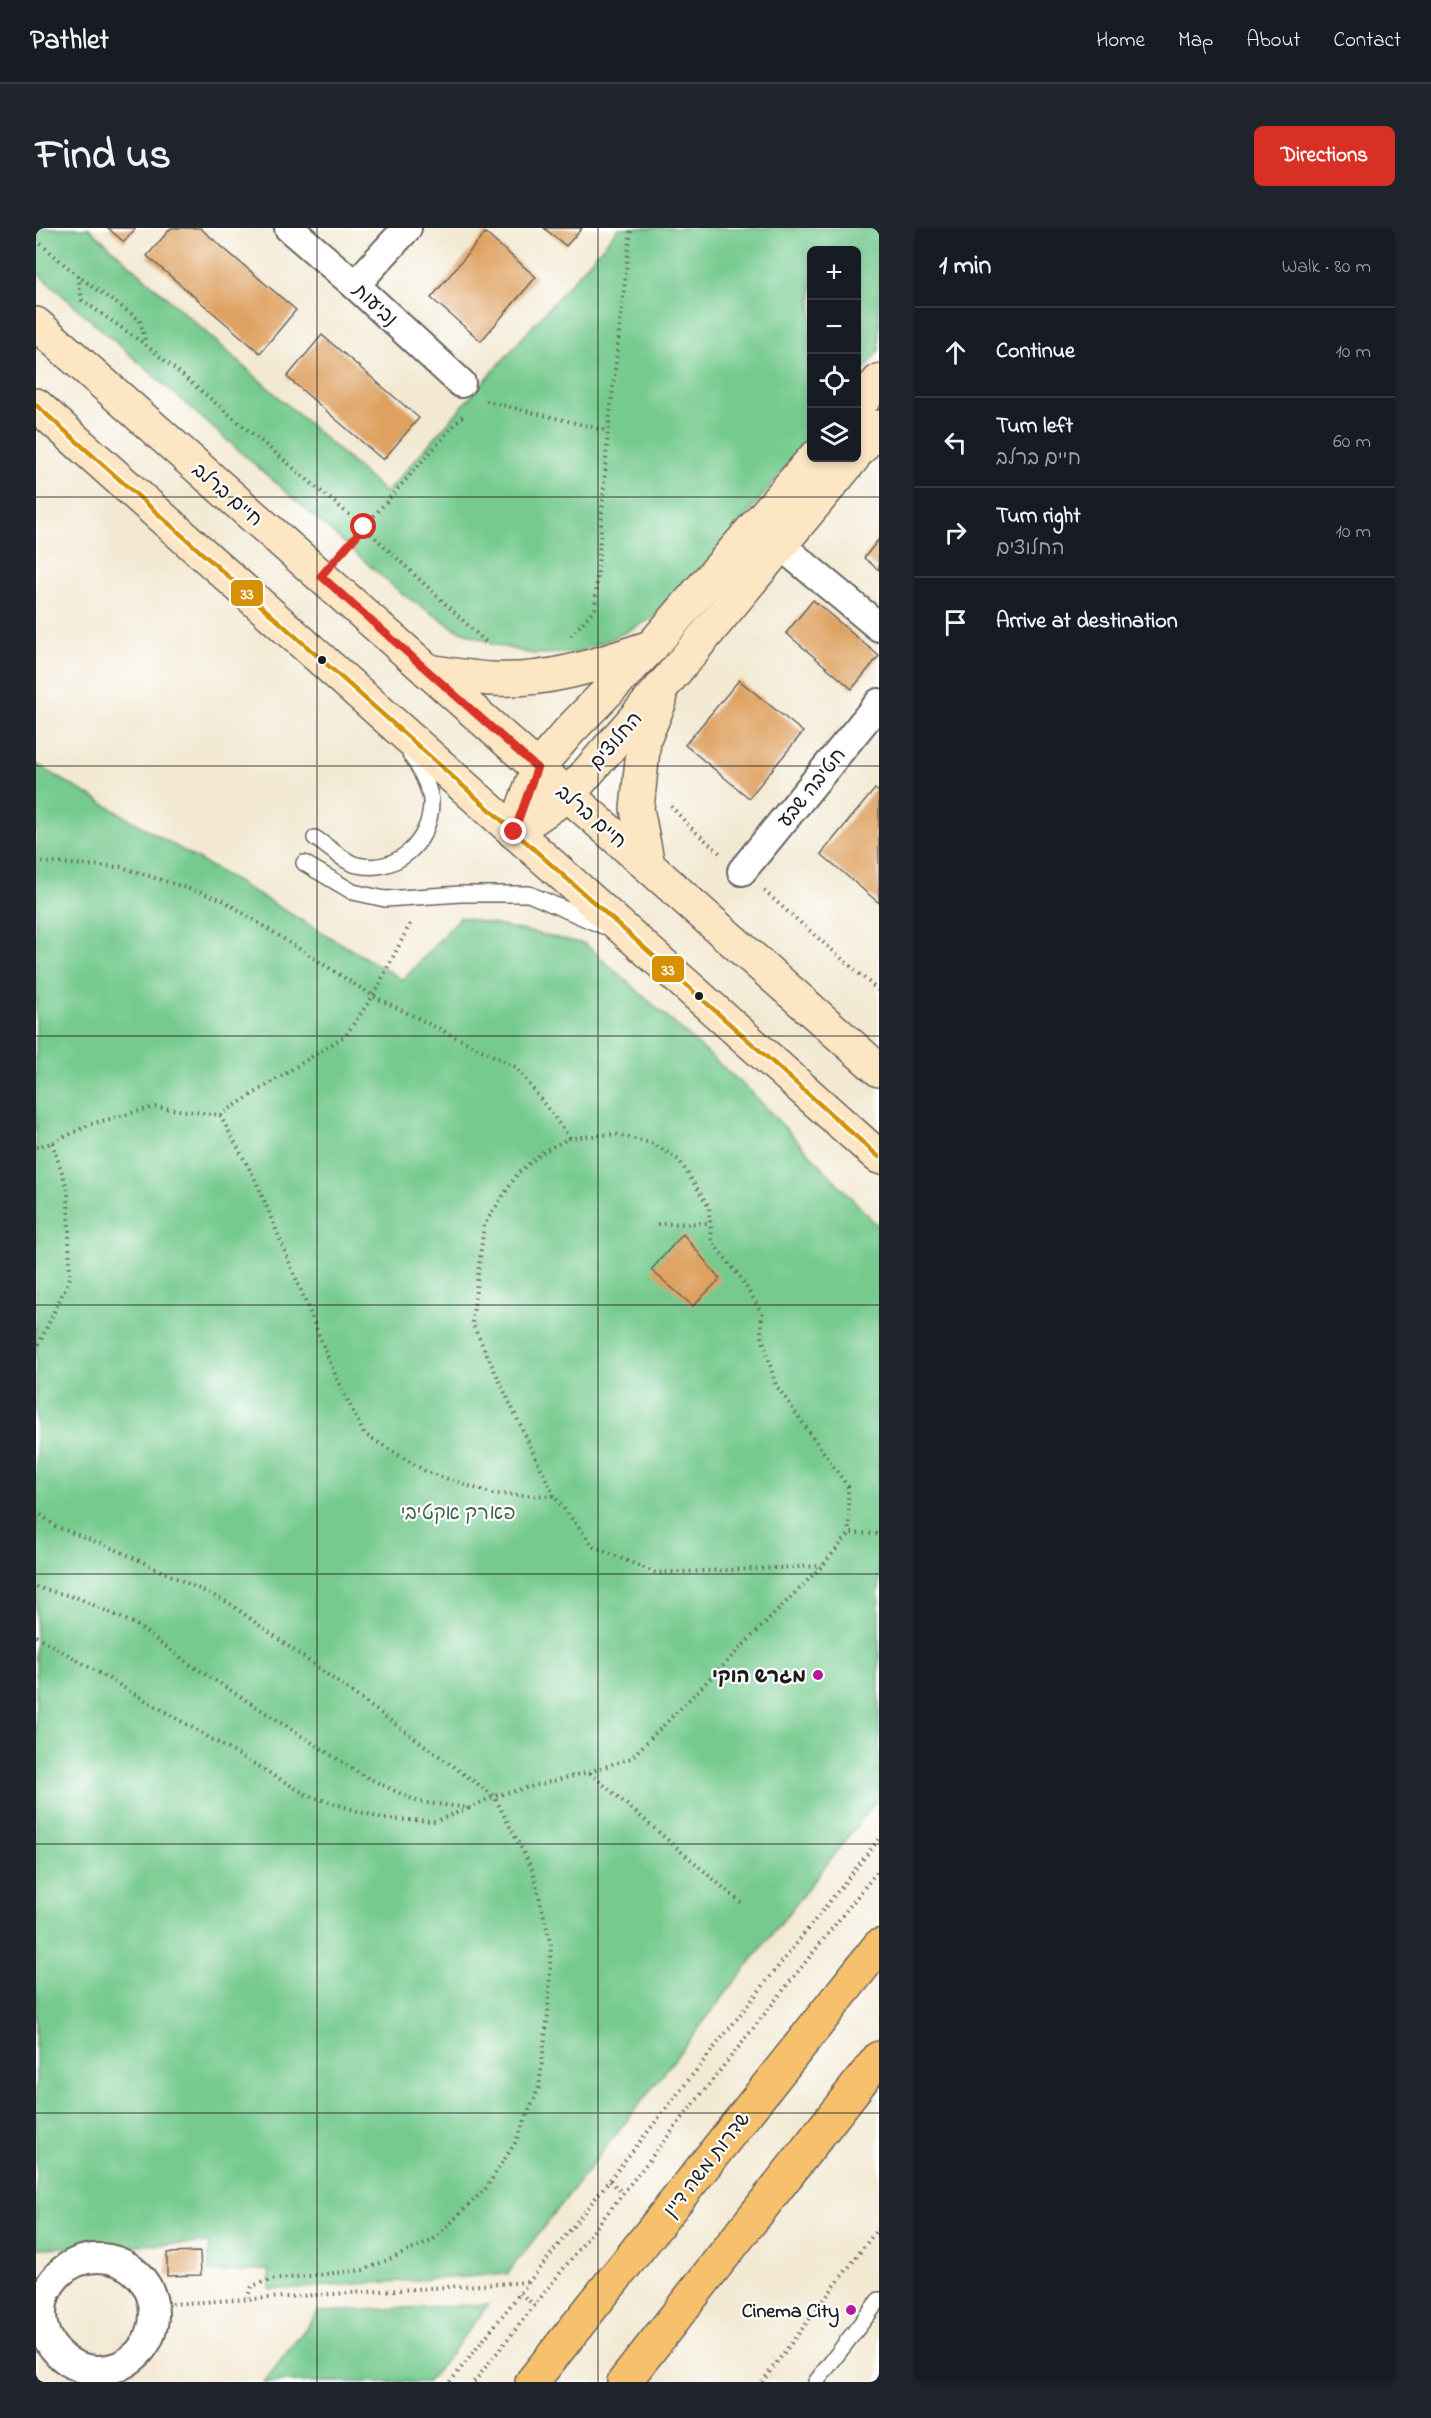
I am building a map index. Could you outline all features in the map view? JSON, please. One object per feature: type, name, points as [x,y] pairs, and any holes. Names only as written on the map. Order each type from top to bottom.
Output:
[{"type":"main road","name":"שדרות משה דיין","points":[[532,2382],[879,1946]]},
{"type":"main road","points":[[624,2382],[879,2058]]},
{"type":"street","name":"נביעות","points":[[289,228],[355,285],[469,391]]},
{"type":"street","points":[[355,285],[407,228]]},
{"type":"street","name":"חיים ברלב","points":[[36,324],[879,1070]]},
{"type":"street","points":[[861,402],[879,381]]},
{"type":"street","points":[[36,405],[879,1157]]},
{"type":"street","points":[[861,447],[879,427]]},
{"type":"street","name":"החלוצים","points":[[514,832],[537,768],[571,729],[652,646],[811,462]]},
{"type":"street","name":"החלוצים","points":[[514,832],[568,795],[668,680],[850,462]]},
{"type":"street","points":[[780,544],[879,627]]},
{"type":"street","points":[[428,671],[492,679],[535,678],[593,667],[652,646]]},
{"type":"street","points":[[648,865],[637,809],[640,772],[644,740],[668,680]]},
{"type":"street","name":"חטיבה שבע","points":[[742,871],[879,703]]},
{"type":"street","points":[[103,2258],[121,2262],[136,2272],[148,2287],[154,2305],[154,2324],[148,2342],[136,2357],[120,2367],[100,2371],[82,2369],[58,2354],[40,2331],[45,2294],[54,2278],[68,2266],[84,2259],[103,2258]]},
{"type":"lane","points":[[315,838],[355,865],[383,868],[412,851],[428,828],[432,802],[417,763],[340,676]]},
{"type":"lane","points":[[304,863],[353,892],[385,900],[529,894],[595,921],[655,957]]},
{"type":"lane","points":[[816,2382],[879,2300]]},
{"type":"path","points":[[535,678],[595,608],[608,430],[631,228]]},
{"type":"path","points":[[36,240],[78,276],[140,321],[146,345]]},
{"type":"path","points":[[78,276],[82,300],[146,345],[364,527],[436,597]]},
{"type":"path","points":[[321,576],[364,527],[469,391],[608,430]]},
{"type":"path","points":[[36,862],[121,867],[221,899],[373,996],[516,1067],[570,1138]]},
{"type":"path","points":[[36,1147],[52,1143],[91,1124],[154,1107],[220,1115],[346,1035],[387,973],[423,897]]},
{"type":"path","points":[[220,1115],[256,1183],[337,1379],[364,1434],[427,1472],[493,1494],[554,1496]]},
{"type":"path","points":[[36,1636],[307,1794],[383,1819],[436,1821],[494,1796],[590,1772],[631,1758],[822,1566],[849,1533],[848,1487],[776,1385],[761,1333],[762,1313],[740,1277],[712,1242],[709,1207],[679,1160],[654,1144],[615,1134],[570,1138],[544,1151],[518,1173],[484,1225],[472,1323],[554,1496],[594,1548],[656,1573],[822,1566]]},
{"type":"path","points":[[36,1350],[70,1278],[68,1190],[52,1143]]},
{"type":"path","points":[[657,1224],[710,1223]]},
{"type":"path","points":[[36,1511],[56,1526],[119,1551],[229,1603],[494,1796],[533,1871],[550,1945],[548,2014],[539,2088],[516,2143],[486,2188],[432,2241],[364,2270],[270,2280],[252,2286],[247,2298]]},
{"type":"path","points":[[849,1533],[879,1534]]},
{"type":"path","points":[[36,1587],[78,1598],[135,1624],[188,1663],[364,1776],[418,1802],[470,1808]]},
{"type":"path","points":[[590,1772],[741,1903]]},
{"type":"path","points":[[450,2382],[879,1839]]},
{"type":"path","points":[[474,2382],[879,1869]]},
{"type":"path","points":[[610,2181],[623,2193]]},
{"type":"path","points":[[762,2382],[879,2227]]},
{"type":"path","points":[[154,2305],[529,2282]]},
{"type":"path","points":[[520,2293],[534,2306]]},
{"type":"green space","points":[[36,228],[89,228],[386,493],[619,228],[879,228],[879,351],[861,374],[861,246],[807,246],[807,440],[694,582],[655,617],[614,638],[574,653],[532,654],[496,645],[456,629],[402,594],[36,272]]},
{"type":"green space","name":"פארק אקטיבי","points":[[36,764],[403,980],[460,917],[585,944],[752,1093],[879,1227],[879,1797],[507,2274],[270,2290],[269,2270],[209,2272],[209,2243],[36,2248]]},
{"type":"green space","points":[[489,2304],[428,2382],[264,2382],[318,2312]]},
{"type":"building","points":[[108,228],[136,228],[124,242]]},
{"type":"building","points":[[171,228],[200,228],[296,310],[260,353],[147,256]]},
{"type":"building","points":[[544,228],[582,228],[566,246]]},
{"type":"building","points":[[485,233],[536,277],[481,341],[431,298]]},
{"type":"building","points":[[322,335],[419,418],[383,460],[287,377]]},
{"type":"building","points":[[879,539],[879,570],[864,558]]},
{"type":"building","points":[[813,600],[879,656],[852,689],[786,633]]},
{"type":"building","points":[[739,680],[803,732],[749,798],[685,745]]},
{"type":"building","points":[[875,789],[879,792],[879,903],[821,854]]},
{"type":"building","points":[[683,1234],[720,1279],[693,1306],[651,1270]]},
{"type":"building","points":[[200,2252],[201,2275],[167,2276],[167,2253]]},
{"type":"transit line","name":"33","points":[[36,405],[879,1157]]},
{"type":"place","name":"מגרש הוקי","points":[[818,1675]]},
{"type":"place","name":"Cinema City","points":[[851,2310]]},
{"type":"route","points":[[364,527],[321,576],[537,768],[514,832]]}]
